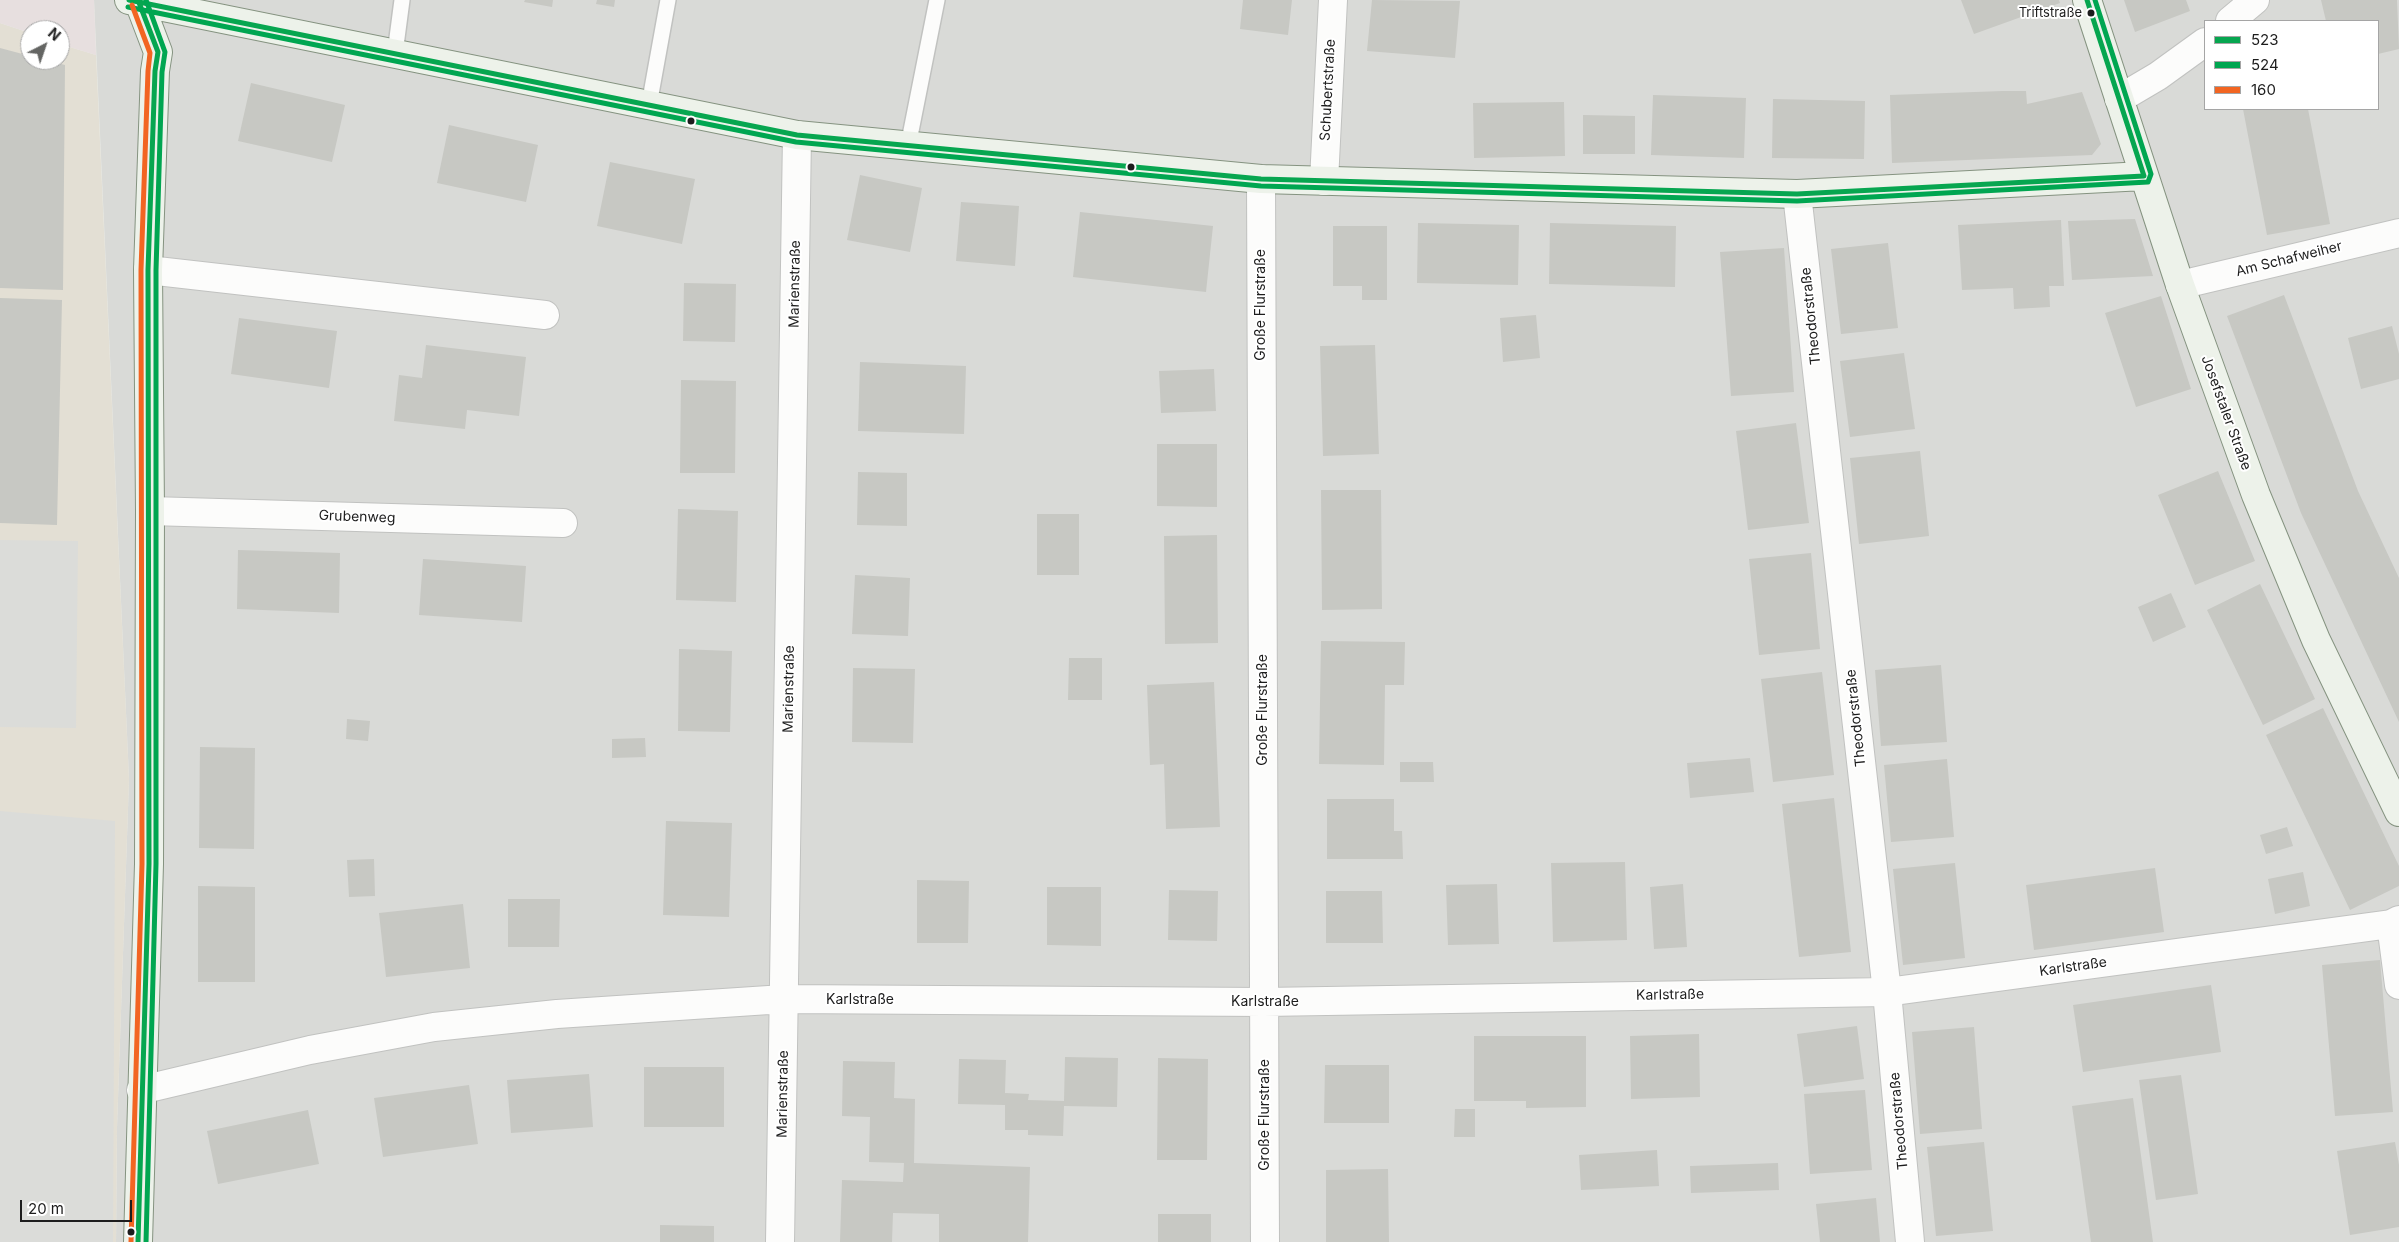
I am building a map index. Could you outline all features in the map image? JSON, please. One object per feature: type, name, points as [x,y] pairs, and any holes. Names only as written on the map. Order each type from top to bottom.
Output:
[{"type":"street","name":"Schubertstraße","points":[[1324,180],[1333,0]]},
{"type":"street","name":"Josefstaler Straße","points":[[2087,0],[2180,285],[2256,495],[2312,631],[2399,812]]},
{"type":"street","points":[[2231,20],[2255,0]]},
{"type":"street","points":[[136,1],[797,135],[1261,179],[1797,194],[2144,176]]},
{"type":"street","points":[[136,1],[158,52],[148,270],[150,511],[149,864],[138,1242]]},
{"type":"street","points":[[2119,99],[2158,76],[2204,43]]},
{"type":"street","name":"Marienstraße","points":[[780,1242],[797,135]]},
{"type":"street","name":"Große Flurstraße","points":[[1261,179],[1266,1242]]},
{"type":"street","name":"Theodorstraße","points":[[1797,194],[1887,992],[1910,1242]]},
{"type":"street","name":"Am Schafweiher","points":[[2180,285],[2399,233]]},
{"type":"street","points":[[148,270],[546,315]]},
{"type":"street","name":"Grubenweg","points":[[150,511],[563,523]]},
{"type":"street","points":[[2395,922],[2399,985]]},
{"type":"street","name":"Karlstraße","points":[[141,1090],[310,1050],[434,1027],[557,1014],[784,999],[1264,1002],[1887,992],[2395,922]]},
{"type":"lane","points":[[395,53],[402,0]]},
{"type":"lane","points":[[649,105],[668,0]]},
{"type":"lane","points":[[908,146],[937,0]]},
{"type":"shaded area","points":[[0,0],[94,0],[96,55],[70,47],[70,20],[20,20],[20,30],[0,23]]},
{"type":"shaded area","points":[[94,0],[2399,0],[2399,1242],[116,1242],[117,1127],[129,779]]},
{"type":"shaded area","points":[[0,23],[20,30],[20,70],[70,70],[70,47],[96,55],[129,779],[117,1127],[116,1242],[0,1242]]},
{"type":"shaded area","points":[[0,540],[78,541],[76,728],[0,727]]},
{"type":"shaded area","points":[[0,811],[115,821],[113,1242],[0,1242]]},
{"type":"building","points":[[525,0],[553,0],[552,7],[524,2]]},
{"type":"building","points":[[597,0],[615,0],[614,7],[596,4]]},
{"type":"building","points":[[1243,0],[1292,0],[1288,35],[1240,29]]},
{"type":"building","points":[[1372,0],[1460,1],[1455,58],[1367,51]]},
{"type":"building","points":[[1961,0],[2059,0],[2060,3],[1974,34]]},
{"type":"building","points":[[2124,0],[2186,0],[2190,11],[2135,32]]},
{"type":"building","points":[[2321,0],[2397,0],[2399,49],[2379,54],[2379,20],[2326,20]]},
{"type":"building","points":[[0,48],[20,53],[20,70],[65,70],[63,290],[0,288]]},
{"type":"building","points":[[251,83],[345,105],[332,162],[238,141]]},
{"type":"building","points":[[2026,91],[2027,104],[2082,92],[2101,144],[2092,155],[1892,163],[1890,95]]},
{"type":"building","points":[[1653,95],[1746,98],[1744,158],[1651,155]]},
{"type":"building","points":[[1773,99],[1865,101],[1864,159],[1772,158]]},
{"type":"building","points":[[1564,102],[1565,156],[1474,158],[1473,103]]},
{"type":"building","points":[[2243,110],[2308,110],[2330,224],[2267,235]]},
{"type":"building","points":[[1583,115],[1635,116],[1635,154],[1583,154]]},
{"type":"building","points":[[449,125],[538,145],[526,202],[437,183]]},
{"type":"building","points":[[610,162],[695,179],[682,244],[597,226]]},
{"type":"building","points":[[860,175],[922,188],[910,252],[847,240]]},
{"type":"building","points":[[961,202],[1019,206],[1015,266],[956,261]]},
{"type":"building","points":[[1080,212],[1213,226],[1206,292],[1073,277]]},
{"type":"building","points":[[2135,219],[2153,276],[2072,280],[2068,221]]},
{"type":"building","points":[[2061,220],[2064,286],[2049,286],[2050,307],[2014,309],[2013,288],[1962,290],[1958,225]]},
{"type":"building","points":[[1418,223],[1519,225],[1518,285],[1417,283]]},
{"type":"building","points":[[1550,223],[1676,226],[1675,287],[1549,284]]},
{"type":"building","points":[[1333,226],[1387,226],[1387,300],[1362,300],[1362,286],[1333,286]]},
{"type":"building","points":[[1888,243],[1898,328],[1841,334],[1831,249]]},
{"type":"building","points":[[1784,248],[1794,392],[1731,396],[1720,252]]},
{"type":"building","points":[[684,283],[736,284],[735,342],[683,341]]},
{"type":"building","points":[[2284,295],[2358,491],[2399,578],[2399,722],[2301,513],[2227,316]]},
{"type":"building","points":[[2161,296],[2191,389],[2136,407],[2105,313]]},
{"type":"building","points":[[0,298],[62,300],[57,525],[0,523]]},
{"type":"building","points":[[1536,315],[1540,358],[1503,362],[1500,318]]},
{"type":"building","points":[[239,318],[337,331],[329,388],[231,374]]},
{"type":"building","points":[[2392,326],[2399,354],[2399,379],[2361,389],[2348,338]]},
{"type":"building","points":[[426,345],[526,357],[519,416],[467,410],[465,429],[394,421],[399,375],[422,378]]},
{"type":"building","points":[[1375,345],[1379,454],[1323,456],[1320,346]]},
{"type":"building","points":[[1904,353],[1915,429],[1850,437],[1840,361]]},
{"type":"building","points":[[860,362],[966,366],[964,434],[858,431]]},
{"type":"building","points":[[1214,369],[1216,411],[1161,413],[1159,371]]},
{"type":"building","points":[[681,380],[736,381],[735,473],[680,473]]},
{"type":"building","points":[[1796,423],[1809,523],[1748,530],[1736,431]]},
{"type":"building","points":[[1157,444],[1217,444],[1217,507],[1157,506]]},
{"type":"building","points":[[1920,451],[1929,536],[1859,544],[1850,458]]},
{"type":"building","points":[[2218,471],[2255,561],[2195,585],[2158,495]]},
{"type":"building","points":[[858,472],[907,473],[907,526],[857,525]]},
{"type":"building","points":[[1321,490],[1381,490],[1382,609],[1322,610]]},
{"type":"building","points":[[678,509],[738,511],[736,602],[676,600]]},
{"type":"building","points":[[1037,514],[1079,514],[1079,575],[1037,575]]},
{"type":"building","points":[[1217,535],[1218,643],[1165,644],[1164,536]]},
{"type":"building","points":[[238,550],[340,553],[339,613],[237,609]]},
{"type":"building","points":[[1811,553],[1820,649],[1759,655],[1749,559]]},
{"type":"building","points":[[423,559],[526,566],[522,622],[419,615]]},
{"type":"building","points":[[855,575],[910,578],[908,636],[852,634]]},
{"type":"building","points":[[2260,584],[2315,699],[2263,725],[2207,610]]},
{"type":"building","points":[[2171,593],[2186,627],[2153,642],[2138,607]]},
{"type":"building","points":[[1321,641],[1405,642],[1404,685],[1385,685],[1384,765],[1319,764]]},
{"type":"building","points":[[679,649],[732,651],[730,732],[678,731]]},
{"type":"building","points":[[1069,658],[1102,658],[1102,700],[1068,700]]},
{"type":"building","points":[[1941,665],[1947,742],[1881,746],[1875,670]]},
{"type":"building","points":[[853,668],[915,669],[913,743],[852,742]]},
{"type":"building","points":[[1822,672],[1834,775],[1773,782],[1761,679]]},
{"type":"building","points":[[1214,682],[1220,827],[1166,829],[1164,764],[1150,765],[1147,685]]},
{"type":"building","points":[[2323,708],[2399,866],[2399,886],[2350,910],[2266,735]]},
{"type":"building","points":[[347,719],[370,721],[368,741],[346,739]]},
{"type":"building","points":[[645,738],[646,757],[612,758],[612,739]]},
{"type":"building","points":[[200,747],[255,748],[254,849],[199,848]]},
{"type":"building","points":[[1750,758],[1754,792],[1690,798],[1687,763]]},
{"type":"building","points":[[1947,759],[1954,837],[1891,842],[1884,765]]},
{"type":"building","points":[[1400,762],[1433,762],[1434,782],[1400,782]]},
{"type":"building","points":[[1834,798],[1851,952],[1799,957],[1782,804]]},
{"type":"building","points":[[1327,799],[1394,799],[1394,831],[1402,831],[1403,859],[1327,859]]},
{"type":"building","points":[[666,821],[732,823],[729,917],[663,915]]},
{"type":"building","points":[[2287,827],[2293,846],[2266,854],[2260,835]]},
{"type":"building","points":[[374,859],[375,896],[349,897],[347,860]]},
{"type":"building","points":[[1625,862],[1627,940],[1553,942],[1551,863]]},
{"type":"building","points":[[1955,863],[1965,958],[1903,965],[1893,869]]},
{"type":"building","points":[[2155,868],[2164,932],[2034,950],[2026,885]]},
{"type":"building","points":[[2303,872],[2310,906],[2275,914],[2268,879]]},
{"type":"building","points":[[917,880],[969,881],[968,943],[917,943]]},
{"type":"building","points":[[1497,884],[1499,944],[1448,945],[1446,885]]},
{"type":"building","points":[[1683,884],[1687,947],[1654,949],[1650,887]]},
{"type":"building","points":[[198,886],[255,887],[255,982],[198,982]]},
{"type":"building","points":[[1047,887],[1101,887],[1101,946],[1047,945]]},
{"type":"building","points":[[1169,890],[1218,891],[1217,941],[1168,940]]},
{"type":"building","points":[[1326,891],[1382,891],[1383,943],[1326,943]]},
{"type":"building","points":[[508,899],[560,899],[559,947],[508,947]]},
{"type":"building","points":[[463,904],[470,968],[386,977],[379,913]]},
{"type":"building","points":[[2380,960],[2393,1112],[2335,1116],[2322,965]]},
{"type":"building","points":[[2211,985],[2221,1052],[2083,1072],[2073,1005]]},
{"type":"building","points":[[1857,1026],[1864,1079],[1804,1087],[1797,1034]]},
{"type":"building","points":[[1974,1027],[1982,1129],[1920,1134],[1912,1032]]},
{"type":"building","points":[[1699,1034],[1700,1097],[1631,1099],[1630,1036]]},
{"type":"building","points":[[1474,1036],[1586,1036],[1586,1107],[1526,1108],[1526,1101],[1474,1101]]},
{"type":"building","points":[[1065,1057],[1118,1058],[1117,1107],[1064,1106],[1063,1136],[1028,1135],[1028,1130],[1005,1130],[1005,1105],[958,1104],[959,1059],[1006,1060],[1005,1093],[1029,1094],[1028,1100],[1064,1101]]},
{"type":"building","points":[[1158,1058],[1208,1059],[1207,1160],[1157,1160]]},
{"type":"building","points":[[843,1061],[895,1062],[894,1098],[915,1099],[914,1163],[1030,1167],[1028,1242],[939,1242],[939,1214],[893,1213],[892,1242],[840,1242],[842,1180],[903,1182],[904,1163],[869,1162],[870,1117],[842,1116]]},
{"type":"building","points":[[1325,1065],[1389,1065],[1389,1123],[1324,1123]]},
{"type":"building","points":[[644,1067],[724,1067],[724,1127],[644,1127]]},
{"type":"building","points":[[589,1074],[593,1127],[511,1133],[507,1080]]},
{"type":"building","points":[[2181,1075],[2198,1194],[2156,1200],[2139,1080]]},
{"type":"building","points":[[469,1085],[478,1144],[383,1157],[374,1098]]},
{"type":"building","points":[[1865,1090],[1872,1170],[1810,1174],[1804,1094]]},
{"type":"building","points":[[2133,1098],[2153,1242],[2091,1242],[2072,1106]]},
{"type":"building","points":[[1455,1109],[1475,1109],[1475,1137],[1454,1137]]},
{"type":"building","points":[[308,1110],[319,1164],[218,1184],[207,1131]]},
{"type":"building","points":[[1984,1142],[1993,1231],[1936,1236],[1927,1147]]},
{"type":"building","points":[[2395,1142],[2399,1165],[2399,1227],[2350,1235],[2337,1151]]},
{"type":"building","points":[[1657,1150],[1659,1186],[1581,1190],[1579,1155]]},
{"type":"building","points":[[1778,1163],[1779,1190],[1691,1193],[1690,1166]]},
{"type":"building","points":[[1388,1169],[1389,1242],[1326,1242],[1326,1170]]},
{"type":"building","points":[[1876,1198],[1880,1242],[1820,1242],[1816,1204]]},
{"type":"building","points":[[1158,1214],[1211,1214],[1211,1242],[1158,1242]]},
{"type":"building","points":[[660,1225],[714,1226],[714,1242],[660,1242]]},
{"type":"transit line","name":"523","points":[[129,0],[797,135],[1261,179],[1797,194],[2144,176],[2087,0]]},
{"type":"transit line","name":"523","points":[[138,0],[158,52],[155,71],[148,270],[149,864],[138,1242]]},
{"type":"transit line","name":"524","points":[[146,0],[165,52],[162,72],[156,270],[156,864],[146,1242]]},
{"type":"transit line","name":"524","points":[[128,7],[796,142],[1261,186],[1797,201],[2148,182],[2151,174],[2095,0]]},
{"type":"transit line","name":"160","points":[[131,1242],[142,864],[141,270],[150,53],[132,5]]},
{"type":"place","name":"Triftstraße","points":[[2091,13]]}]
